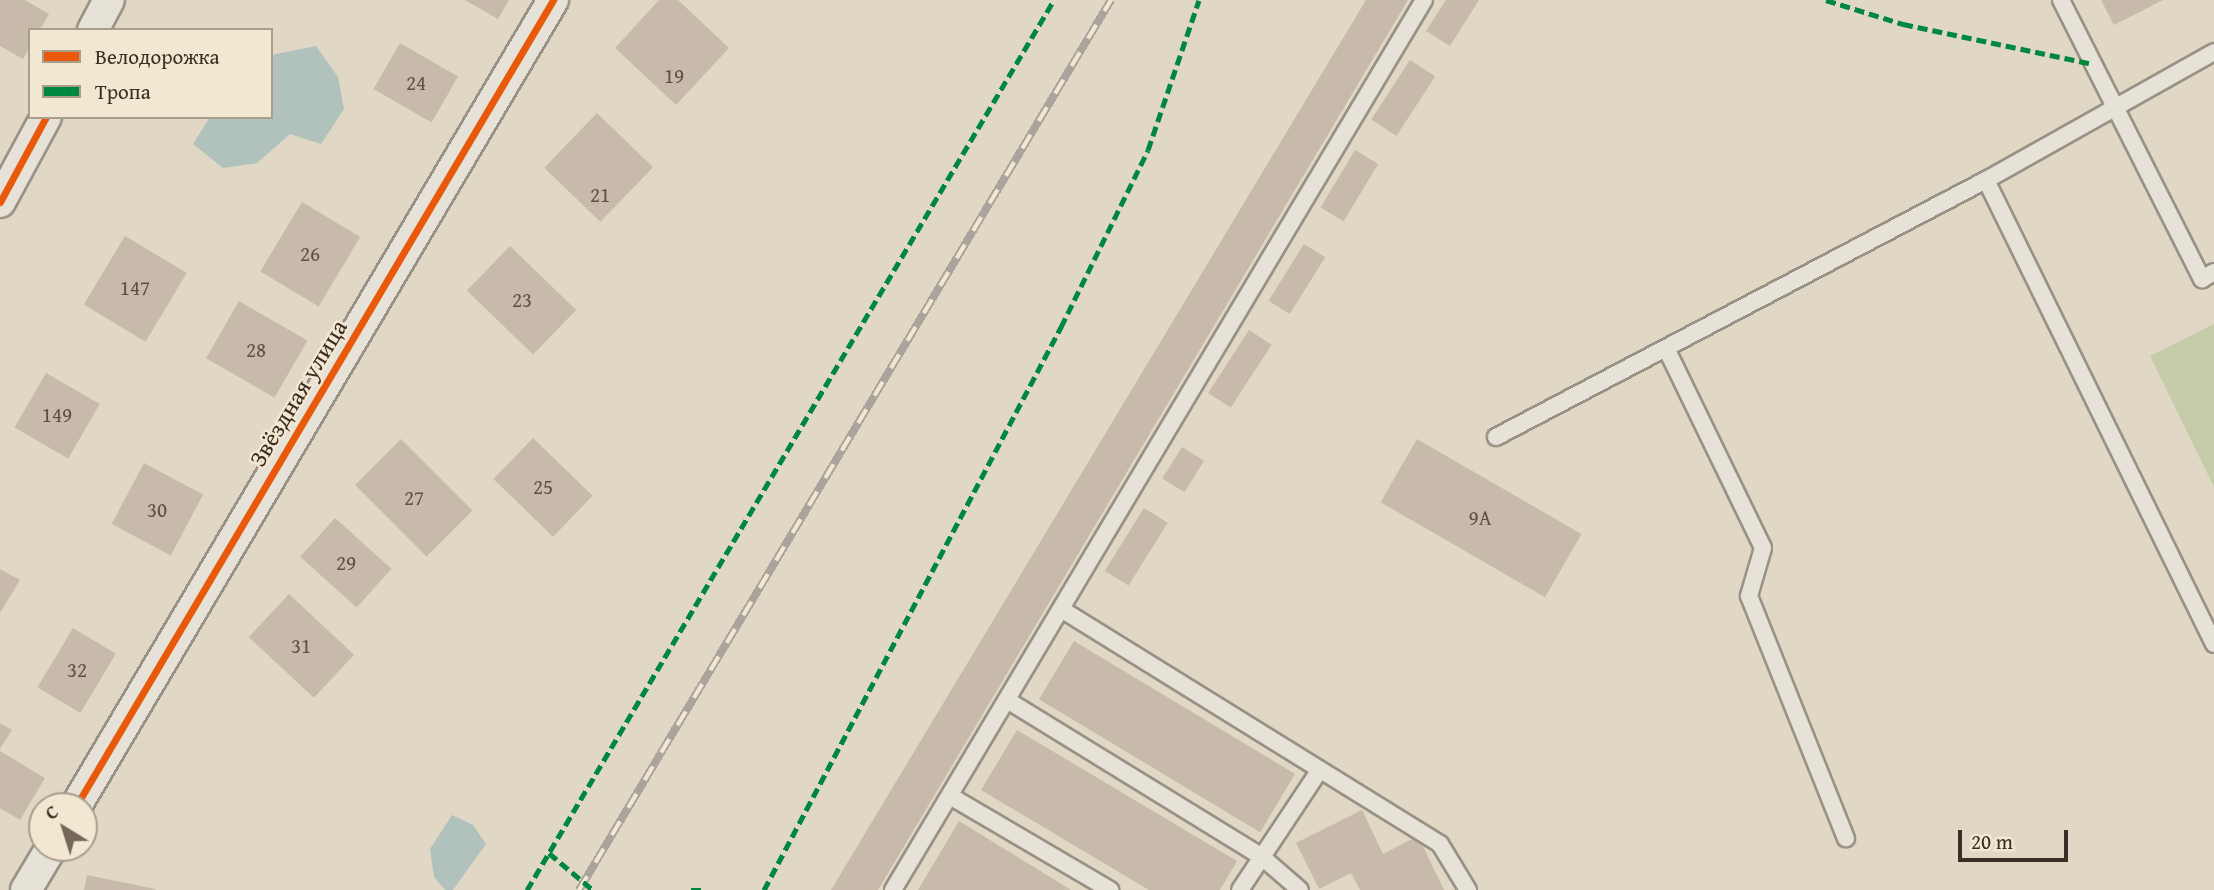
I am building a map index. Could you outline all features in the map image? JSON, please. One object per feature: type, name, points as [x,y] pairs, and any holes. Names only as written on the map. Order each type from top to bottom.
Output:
[{"type":"street","points":[[94,28],[109,0]]},
{"type":"street","name":"Звёздная улица","points":[[84,792],[553,0]]},
{"type":"street","points":[[0,202],[45,119]]},
{"type":"street","points":[[26,890],[43,862]]},
{"type":"lane","points":[[893,890],[1424,0]]},
{"type":"lane","points":[[2061,0],[2202,279],[2214,272]]},
{"type":"lane","points":[[1496,437],[1986,180],[2214,52]]},
{"type":"lane","points":[[1986,180],[2214,643]]},
{"type":"lane","points":[[1667,348],[1763,548],[1749,596],[1846,838]]},
{"type":"lane","points":[[1061,609],[1440,844],[1468,890]]},
{"type":"lane","points":[[1007,700],[1262,856],[1300,890]]},
{"type":"lane","points":[[1240,890],[1319,771]]},
{"type":"lane","points":[[950,796],[1110,890]]},
{"type":"green space","points":[[2214,324],[2214,487],[2150,356]]},
{"type":"shaded area","points":[[316,46],[338,77],[344,109],[321,144],[290,134],[257,163],[223,168],[193,144],[209,119],[273,119],[273,55]]},
{"type":"shaded area","points":[[452,815],[473,825],[486,844],[453,890],[445,890],[434,877],[430,849]]},
{"type":"building","points":[[0,0],[25,0],[49,14],[41,28],[28,28],[28,50],[23,59],[0,46]]},
{"type":"building","points":[[465,0],[509,0],[498,19]]},
{"type":"building","points":[[659,0],[678,0],[729,48],[676,105],[615,48]]},
{"type":"building","points":[[1366,0],[1408,0],[878,890],[831,890]]},
{"type":"building","points":[[1446,0],[1479,0],[1450,46],[1426,31]]},
{"type":"building","points":[[2101,0],[2163,0],[2114,25]]},
{"type":"building","points":[[400,43],[458,76],[432,122],[374,89]]},
{"type":"building","points":[[1410,60],[1435,76],[1396,136],[1371,120]]},
{"type":"building","points":[[597,113],[653,167],[600,222],[544,168]]},
{"type":"building","points":[[1355,150],[1378,164],[1344,221],[1320,207]]},
{"type":"building","points":[[302,202],[360,237],[319,306],[260,271]]},
{"type":"building","points":[[125,236],[187,273],[146,342],[84,305]]},
{"type":"building","points":[[1304,244],[1325,257],[1290,314],[1268,301]]},
{"type":"building","points":[[510,246],[576,310],[533,355],[467,291]]},
{"type":"building","points":[[239,301],[307,340],[274,398],[206,358]]},
{"type":"building","points":[[1249,330],[1272,345],[1231,408],[1208,393]]},
{"type":"building","points":[[46,373],[100,404],[68,459],[14,428]]},
{"type":"building","points":[[533,438],[593,496],[553,537],[493,479]]},
{"type":"building","points":[[401,439],[472,510],[426,556],[355,485]]},
{"type":"building","points":[[1417,439],[1582,534],[1545,597],[1380,502]]},
{"type":"building","points":[[1182,447],[1204,461],[1184,492],[1162,478]]},
{"type":"building","points":[[144,463],[203,494],[171,555],[112,524]]},
{"type":"building","points":[[1144,508],[1168,523],[1129,586],[1105,571]]},
{"type":"building","points":[[335,518],[391,569],[357,607],[300,557]]},
{"type":"building","points":[[0,569],[20,580],[0,613]]},
{"type":"building","points":[[289,594],[354,655],[314,698],[249,637]]},
{"type":"building","points":[[73,628],[116,654],[80,713],[37,687]]},
{"type":"building","points":[[1074,641],[1295,774],[1260,832],[1039,699]]},
{"type":"building","points":[[0,723],[12,730],[0,749]]},
{"type":"building","points":[[1017,730],[1237,861],[1220,890],[1149,890],[981,790]]},
{"type":"building","points":[[0,751],[45,778],[37,792],[28,792],[28,807],[20,820],[0,808]]},
{"type":"building","points":[[1362,810],[1383,854],[1418,836],[1444,890],[1360,890],[1351,873],[1319,889],[1296,843]]},
{"type":"building","points":[[959,821],[1071,890],[918,890]]},
{"type":"building","points":[[87,875],[156,889],[84,890]]},
{"type":"railway","points":[[579,890],[1111,0]]},
{"type":"marked path","points":[[527,890],[1054,0]]},
{"type":"marked path","points":[[764,890],[1061,327],[1148,150],[1199,0]]},
{"type":"marked path","points":[[1826,0],[1903,24],[2092,64]]},
{"type":"marked path","points":[[549,853],[593,890]]},
{"type":"marked path","points":[[691,890],[704,890]]},
{"type":"cycle path","points":[[84,792],[553,0]]},
{"type":"cycle path","points":[[0,202],[45,119]]}]
